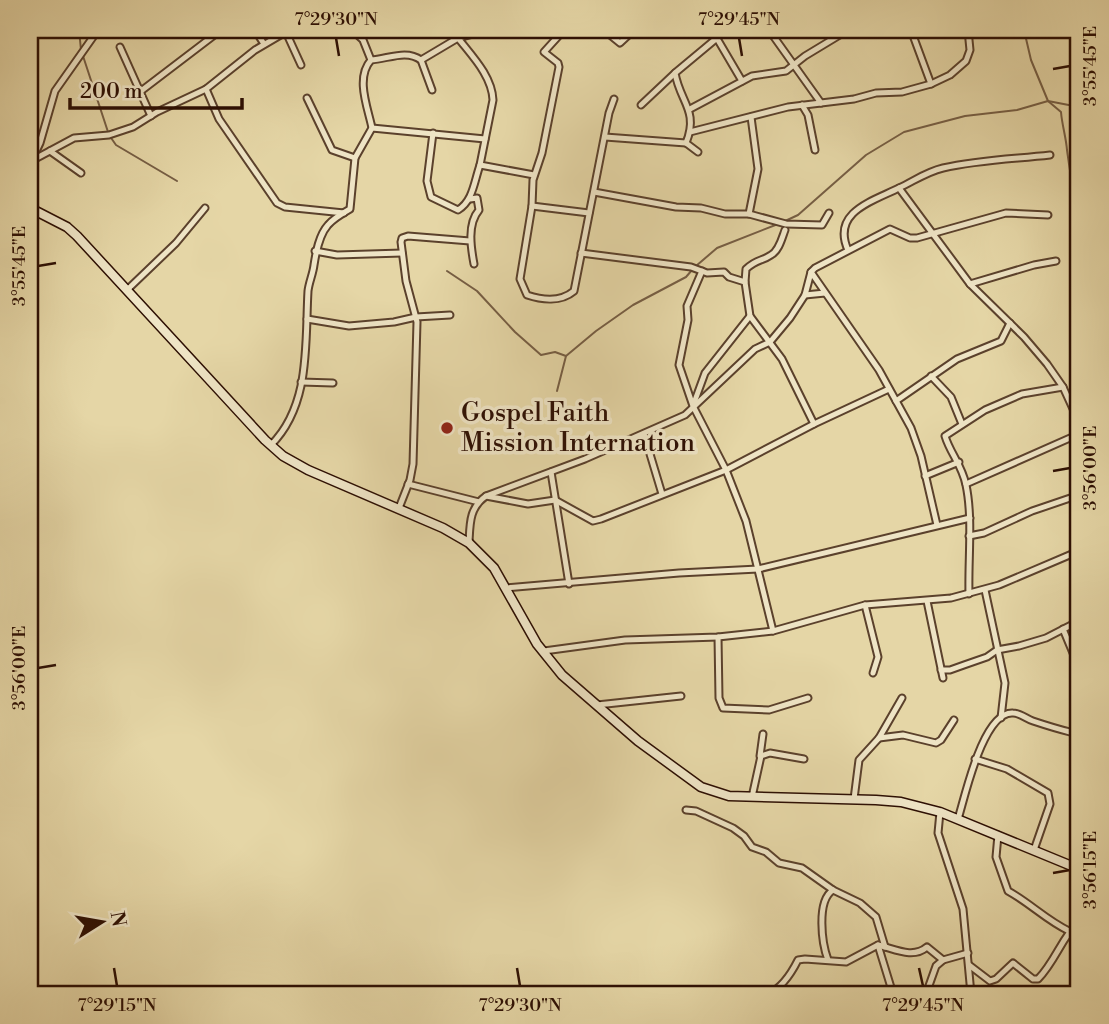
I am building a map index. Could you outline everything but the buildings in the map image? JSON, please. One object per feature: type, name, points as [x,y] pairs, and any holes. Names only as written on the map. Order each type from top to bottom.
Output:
[{"type":"main road","points":[[30,208],[67,227],[87,246],[283,456],[308,470],[443,528],[469,543],[486,559],[506,588],[542,652],[562,675],[672,768],[701,787],[718,794],[752,797],[901,802],[940,812],[1079,869]]},
{"type":"street","points":[[31,162],[55,91],[98,30]]},
{"type":"street","points":[[141,91],[221,30]]},
{"type":"street","points":[[255,30],[264,44]]},
{"type":"street","points":[[31,162],[74,138],[109,135],[133,127],[206,89],[286,30],[301,65]]},
{"type":"street","points":[[352,30],[363,40],[371,60]]},
{"type":"street","points":[[421,60],[458,38],[489,30]]},
{"type":"street","points":[[564,30],[544,52],[556,61],[559,67],[541,158],[534,175],[532,206],[521,270],[522,289],[527,295],[546,299],[569,295],[574,291],[614,99]]},
{"type":"street","points":[[604,30],[620,43],[634,30]]},
{"type":"street","points":[[712,30],[742,80]]},
{"type":"street","points":[[769,30],[821,103]]},
{"type":"street","points":[[690,109],[752,76],[786,71],[843,32],[856,30]]},
{"type":"street","points":[[911,30],[931,84]]},
{"type":"street","points":[[690,132],[802,105],[854,99],[876,93],[902,92],[931,84],[950,75],[966,61],[970,50],[968,30]]},
{"type":"street","points":[[433,133],[427,181],[431,197],[459,210],[470,198],[480,165],[493,92],[479,64],[458,38]]},
{"type":"street","points":[[641,105],[717,38]]},
{"type":"street","points":[[120,47],[151,116]]},
{"type":"street","points":[[271,445],[287,428],[301,382],[307,351],[309,287],[315,251],[327,225],[350,209],[355,158],[372,128],[365,107],[366,66],[371,60],[414,54],[421,60],[432,90]]},
{"type":"street","points":[[675,73],[690,109],[690,132],[686,143]]},
{"type":"street","points":[[206,89],[219,119],[277,202],[285,207],[344,213]]},
{"type":"street","points":[[307,98],[332,150],[355,158]]},
{"type":"street","points":[[802,105],[808,115],[815,150]]},
{"type":"street","points":[[749,214],[758,169],[751,117]]},
{"type":"street","points":[[372,128],[485,139]]},
{"type":"street","points":[[605,136],[686,143],[698,152]]},
{"type":"street","points":[[50,151],[81,173]]},
{"type":"street","points":[[848,250],[844,234],[850,217],[863,205],[916,178],[940,169],[971,163],[1050,155]]},
{"type":"street","points":[[480,165],[534,175]]},
{"type":"street","points":[[899,188],[970,285],[1010,323],[1047,364],[1063,387],[1079,422]]},
{"type":"street","points":[[594,192],[671,206],[749,214],[786,224],[824,224],[829,213]]},
{"type":"street","points":[[470,198],[477,198],[479,210],[475,214],[470,241],[474,264]]},
{"type":"street","points":[[532,206],[589,213]]},
{"type":"street","points":[[127,290],[176,243],[205,208]]},
{"type":"street","points":[[469,543],[470,521],[479,502],[486,496],[644,434],[685,415],[755,349],[770,342],[805,295],[811,272],[848,250],[890,229],[910,238],[932,235],[1006,213],[1048,215]]},
{"type":"street","points":[[785,230],[772,255],[757,260],[746,269],[750,316],[791,375],[814,424]]},
{"type":"street","points":[[398,508],[408,484],[415,447],[416,317],[408,289],[402,238],[408,236],[470,241]]},
{"type":"street","points":[[315,251],[337,255],[402,253]]},
{"type":"street","points":[[581,253],[724,272],[729,277],[745,282]]},
{"type":"street","points":[[970,285],[1056,261]]},
{"type":"street","points":[[702,271],[687,306],[688,320],[679,365],[693,406],[726,470],[746,521],[773,631]]},
{"type":"street","points":[[811,272],[889,388],[915,436],[937,525]]},
{"type":"street","points":[[805,295],[825,293]]},
{"type":"street","points":[[307,319],[349,327],[450,315]]},
{"type":"street","points":[[693,406],[705,373],[750,316]]},
{"type":"street","points":[[896,401],[957,359],[1001,341],[1010,323]]},
{"type":"street","points":[[931,376],[951,397],[962,424]]},
{"type":"street","points":[[301,382],[333,383]]},
{"type":"street","points":[[970,594],[970,518],[966,484],[959,462],[945,436],[985,410],[1022,394],[1063,387]]},
{"type":"street","points":[[486,496],[528,504],[555,500],[593,521],[726,470],[889,388]]},
{"type":"street","points":[[644,434],[662,494]]},
{"type":"street","points":[[966,484],[1079,434]]},
{"type":"street","points":[[925,476],[959,462]]},
{"type":"street","points":[[551,471],[569,583]]},
{"type":"street","points":[[408,484],[479,502]]},
{"type":"street","points":[[969,536],[984,533],[1032,511],[1079,495]]},
{"type":"street","points":[[506,588],[758,569],[970,518]]},
{"type":"street","points":[[542,652],[625,640],[718,637],[773,631],[864,605],[927,601],[970,594],[1079,551]]},
{"type":"street","points":[[985,590],[1005,683],[1001,718]]},
{"type":"street","points":[[927,601],[943,678]]},
{"type":"street","points":[[864,605],[878,657],[873,673]]},
{"type":"street","points":[[941,670],[950,670],[987,657],[997,650],[1040,640],[1079,621]]},
{"type":"street","points":[[1063,629],[1071,650],[1079,658]]},
{"type":"street","points":[[718,637],[719,698],[723,708],[769,710],[808,698]]},
{"type":"street","points":[[595,705],[681,696]]},
{"type":"street","points":[[854,799],[859,760],[879,738],[902,698]]},
{"type":"street","points":[[958,819],[975,759],[993,725],[1001,718],[1016,713],[1029,720],[1070,732]]},
{"type":"street","points":[[879,738],[903,735],[936,743],[954,720]]},
{"type":"street","points":[[752,797],[763,734]]},
{"type":"street","points":[[759,759],[765,753],[804,759]]},
{"type":"street","points":[[975,759],[1007,769],[1048,793],[1050,804],[1034,850]]},
{"type":"street","points":[[686,810],[696,811],[733,828],[744,836],[752,847],[766,852],[779,863],[802,868],[833,890],[872,911],[876,917],[893,994]]},
{"type":"street","points":[[940,812],[938,833],[963,909],[971,994]]},
{"type":"street","points":[[998,835],[996,856],[1008,891],[1034,906],[1043,917],[1069,931]]},
{"type":"street","points":[[828,960],[822,944],[822,912],[826,896],[833,890]]},
{"type":"street","points":[[969,965],[993,981],[1013,962],[1033,979],[1038,979],[1066,940],[1069,931],[1079,921]]},
{"type":"street","points":[[768,994],[784,982],[798,961],[846,962],[881,946],[908,954],[928,947],[943,960]]},
{"type":"street","points":[[926,994],[936,966],[943,960],[968,953]]},
{"type":"waterway","points":[[79,30],[81,50]]},
{"type":"waterway","points":[[1024,30],[1031,60],[1048,101],[1061,112],[1071,177],[1079,204]]},
{"type":"waterway","points":[[83,56],[109,135],[116,145],[177,181]]},
{"type":"waterway","points":[[783,222],[798,215],[866,155],[904,132],[965,116],[1017,110],[1048,101],[1079,107]]},
{"type":"waterway","points":[[696,266],[717,248],[778,224]]},
{"type":"waterway","points":[[557,391],[566,356],[633,305],[686,277],[692,270]]},
{"type":"waterway","points":[[447,271],[477,291],[515,332],[541,355],[555,352],[566,356]]},
{"type":"place","name":"Gospel Faith Mission Internation","points":[[447,428]]}]
